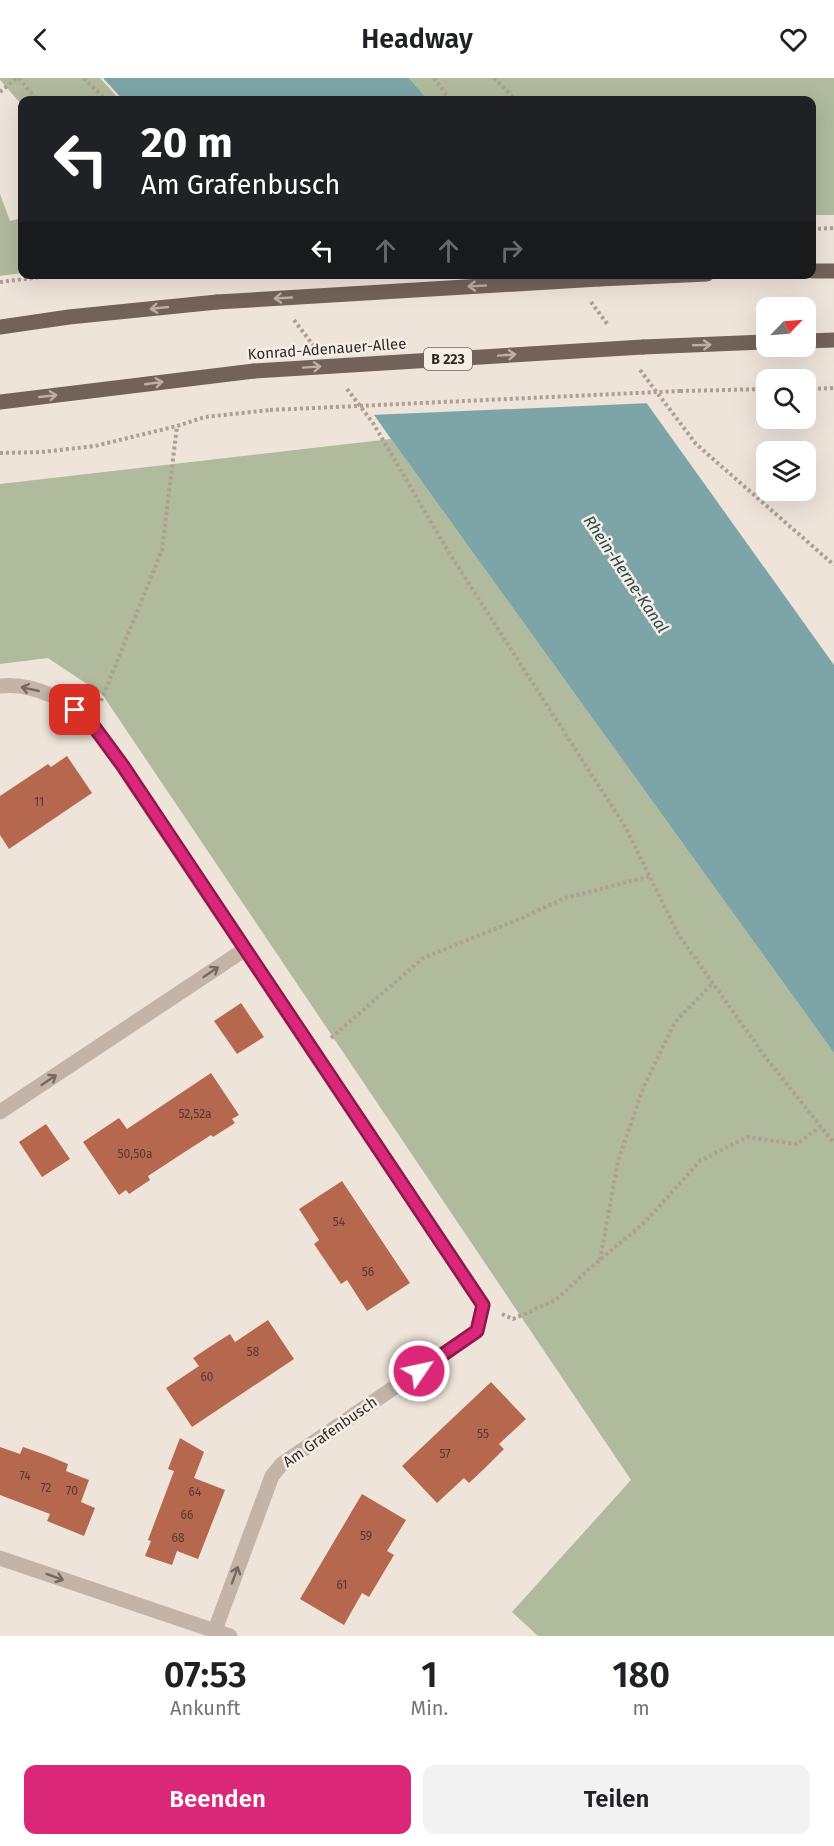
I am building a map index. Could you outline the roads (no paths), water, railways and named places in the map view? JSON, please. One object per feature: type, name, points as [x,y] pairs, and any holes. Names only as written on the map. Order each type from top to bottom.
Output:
[{"type":"main road","points":[[816,271],[834,271]]},
{"type":"main road","points":[[0,327],[69,317],[217,302],[599,279]]},
{"type":"main road","points":[[816,341],[834,340]]},
{"type":"main road","name":"Konrad-Adenauer-Allee","points":[[0,402],[254,371],[756,342]]},
{"type":"street","points":[[0,686],[29,688],[46,693],[75,710],[92,724],[123,766],[244,950],[0,1112]]},
{"type":"street","name":"Am Grafenbusch","points":[[215,1630],[272,1476],[282,1464],[477,1331],[483,1305],[244,950]]},
{"type":"street","points":[[0,1558],[230,1636]]},
{"type":"water","points":[[103,78],[409,78],[425,96],[119,96]]},
{"type":"water","name":"Rhein-Herne-Kanal","points":[[279,279],[558,279],[834,665],[834,1053],[391,439]]}]
